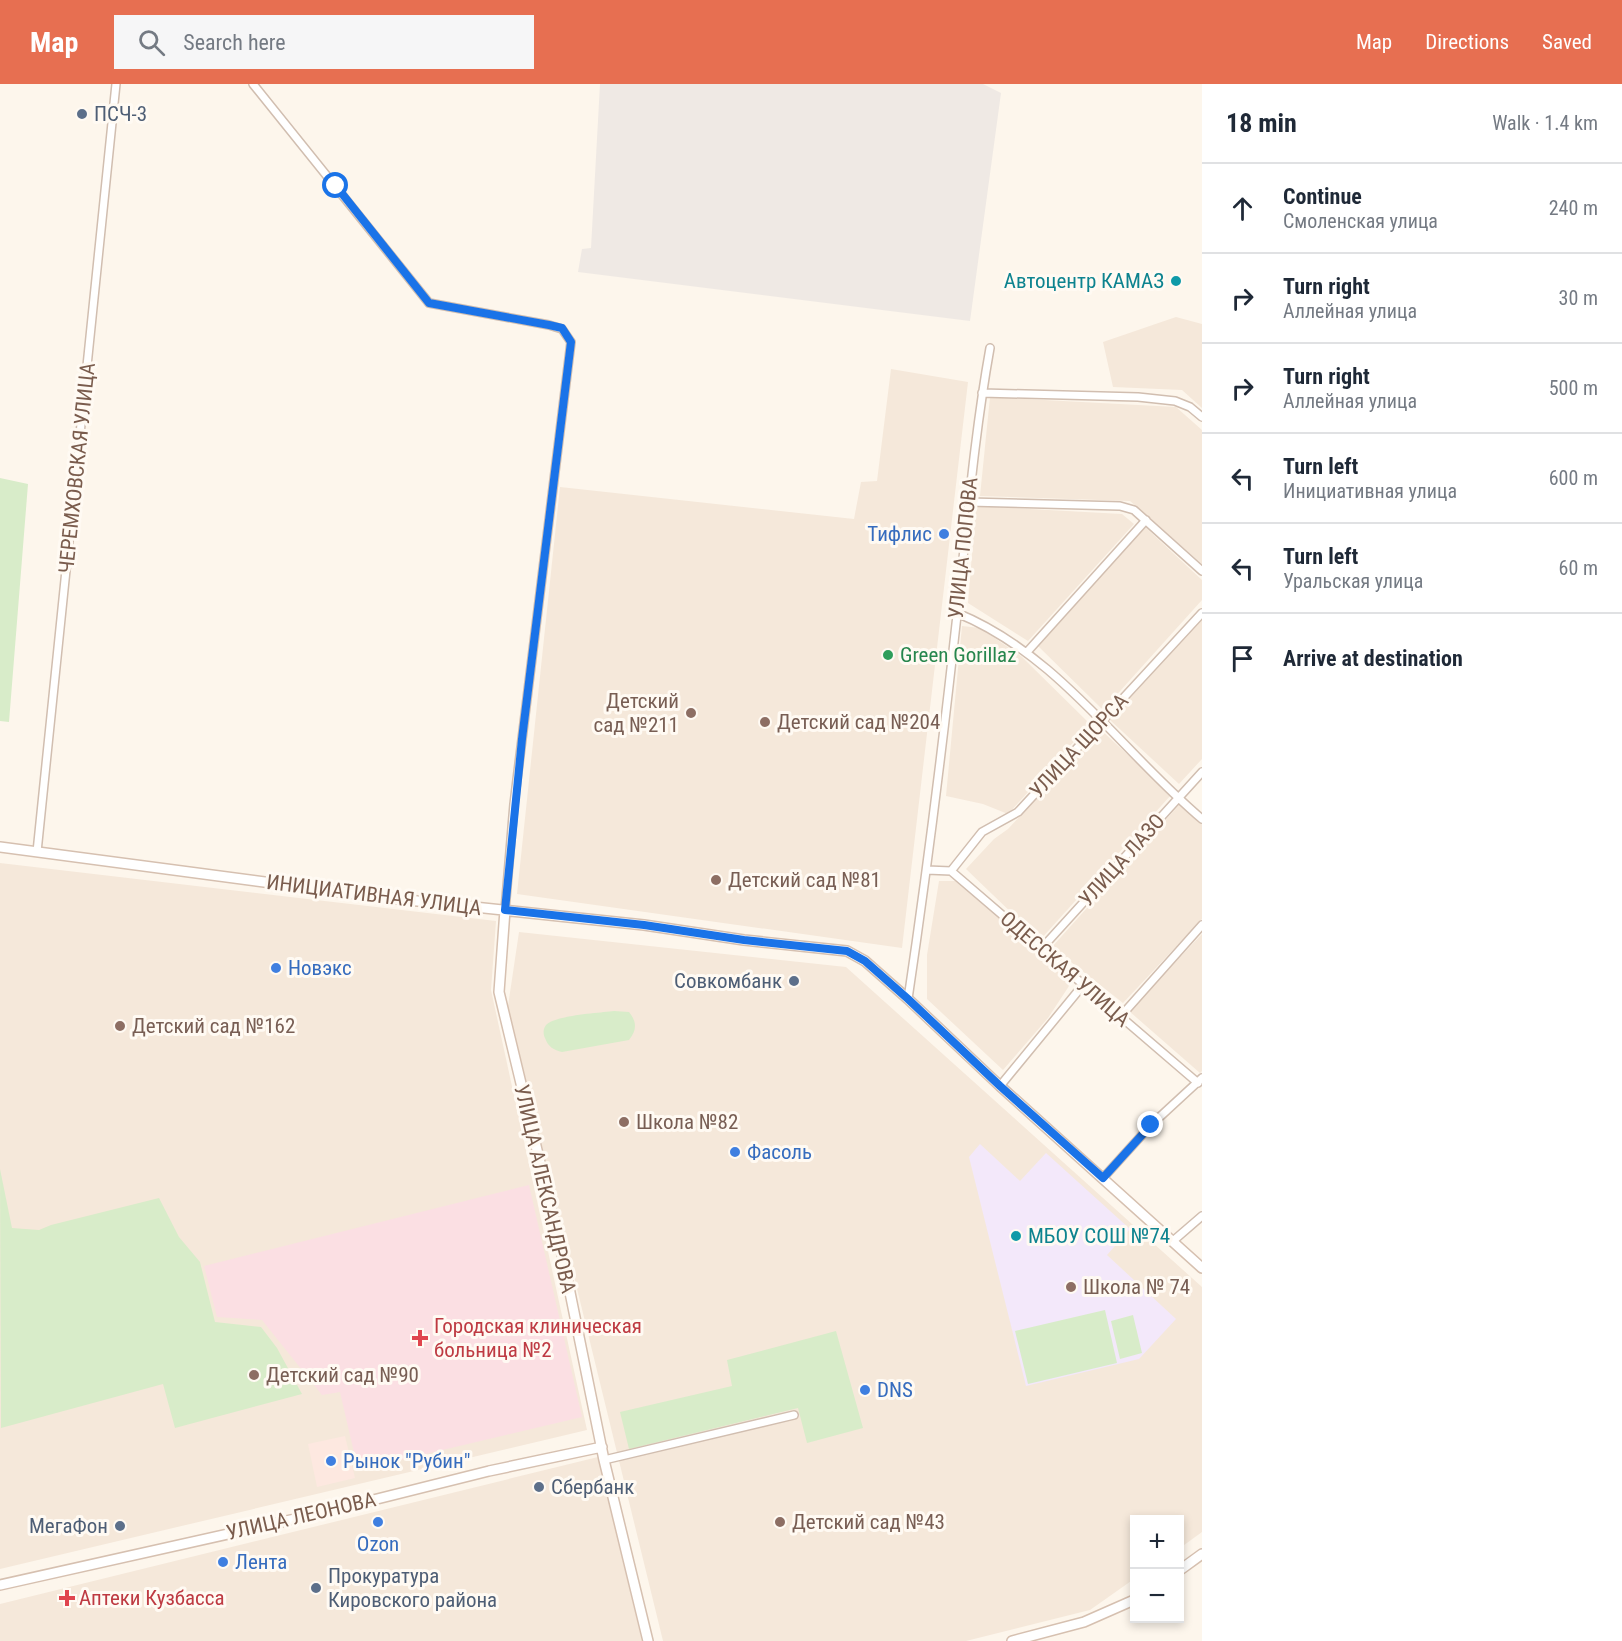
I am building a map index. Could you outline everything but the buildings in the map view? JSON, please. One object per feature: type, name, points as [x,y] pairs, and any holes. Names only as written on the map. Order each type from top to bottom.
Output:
[{"type":"main road","name":"ИНИЦИАТИВНАЯ УЛИЦА","points":[[0,847],[370,896],[644,925],[744,940],[847,951],[865,961],[908,999],[1000,1086],[1202,1268]]},
{"type":"main road","name":"УЛИЦА АЛЕКСАНДРОВА","points":[[505,910],[499,992],[563,1258],[604,1460],[648,1641]]},
{"type":"main road","name":"УЛИЦА ЛЕОНОВА","points":[[0,1585],[314,1515],[489,1471],[602,1447]]},
{"type":"main road","points":[[1180,1569],[1202,1554]]},
{"type":"main road","points":[[1012,1641],[1084,1622],[1130,1602]]},
{"type":"street","name":"ЧЕРЕМХОВСКАЯ УЛИЦА","points":[[37,852],[116,84]]},
{"type":"street","points":[[253,84],[429,303],[562,328],[571,342],[519,760],[505,910]]},
{"type":"street","name":"УЛИЦА ПОПОВА","points":[[908,999],[927,870],[971,469],[990,348]]},
{"type":"street","points":[[982,393],[1138,397],[1175,401],[1190,407],[1202,417]]},
{"type":"street","points":[[969,502],[1120,506],[1134,510],[1202,571]]},
{"type":"street","points":[[1027,652],[1146,520]]},
{"type":"street","points":[[957,613],[979,622],[1027,652],[1102,721],[1178,799],[1202,819]]},
{"type":"street","name":"УЛИЦА ЩОРСА","points":[[951,871],[982,832],[1018,812],[1202,613]]},
{"type":"street","name":"УЛИЦА ЛАЗО","points":[[1041,949],[1202,772]]},
{"type":"street","points":[[927,870],[951,871]]},
{"type":"street","name":"ОДЕССКАЯ УЛИЦА","points":[[951,871],[1120,1017],[1200,1081]]},
{"type":"street","points":[[1120,1017],[1202,925]]},
{"type":"street","points":[[1000,1086],[1083,985]]},
{"type":"street","points":[[1103,1178],[1151,1125],[1200,1081]]},
{"type":"street","points":[[1173,1242],[1202,1216]]},
{"type":"street","points":[[604,1460],[794,1416]]},
{"type":"shaded area","points":[[600,84],[983,84],[1001,93],[970,321],[578,272],[582,249],[591,248]]},
{"type":"shaded area","points":[[1176,317],[1202,324],[1202,408],[1182,390],[1113,387],[1103,342]]},
{"type":"shaded area","points":[[891,369],[968,382],[902,948],[517,894],[560,487],[854,519],[861,482],[877,481]]},
{"type":"shaded area","points":[[990,397],[1176,407],[1202,430],[1202,564],[1130,501],[980,496]]},
{"type":"shaded area","points":[[976,506],[1122,514],[1134,524],[1028,641],[968,603]]},
{"type":"shaded area","points":[[1144,526],[1202,580],[1202,600],[1103,710],[1037,645]]},
{"type":"shaded area","points":[[1202,619],[1202,759],[1179,784],[1110,720]]},
{"type":"shaded area","points":[[962,626],[980,628],[1021,656],[1090,724],[1008,814],[983,804],[946,796]]},
{"type":"shaded area","points":[[1100,729],[1171,795],[1040,940],[966,869],[994,839],[1008,829]]},
{"type":"shaded area","points":[[1180,804],[1202,824],[1202,919],[1123,1003],[1052,947]]},
{"type":"shaded area","points":[[0,863],[496,921],[491,990],[587,1430],[0,1569]]},
{"type":"shaded area","points":[[939,881],[960,881],[1071,983],[1048,1018],[1003,1070],[927,999],[927,955]]},
{"type":"shaded area","points":[[519,932],[846,967],[1202,1287],[1202,1532],[1184,1545],[1184,1515],[1130,1515],[1130,1582],[1090,1610],[966,1641],[663,1641],[508,1006]]},
{"type":"shaded area","points":[[1202,934],[1202,1071],[1200,1073],[1129,1011]]},
{"type":"shaded area","name":"Школа № 74","points":[[980,1144],[1020,1181],[1046,1153],[1130,1229],[1107,1255],[1176,1319],[1139,1359],[1026,1386],[969,1157]]},
{"type":"shaded area","name":"Городская клиническая больница №2","points":[[529,1185],[582,1417],[358,1470],[340,1392],[322,1395],[262,1320],[217,1317],[204,1266]]},
{"type":"shaded area","name":"Рынок \"Рубин\"","points":[[345,1436],[355,1478],[317,1487],[308,1444]]},
{"type":"shaded area","points":[[598,1457],[642,1641],[0,1641],[0,1604]]},
{"type":"green space","points":[[0,478],[28,484],[9,722],[0,721]]},
{"type":"green space","points":[[614,1011],[629,1012],[634,1019],[635,1029],[629,1040],[562,1052],[550,1046],[544,1036],[546,1025],[559,1019]]},
{"type":"green space","points":[[0,1169],[12,1228],[39,1230],[159,1198],[179,1237],[200,1262],[215,1322],[261,1327],[277,1348],[302,1394],[175,1428],[163,1384],[1,1428]]},
{"type":"green space","points":[[1105,1310],[1117,1363],[1028,1384],[1015,1331]]},
{"type":"green space","points":[[1133,1315],[1142,1353],[1120,1359],[1111,1321]]},
{"type":"green space","points":[[836,1331],[863,1428],[807,1443],[798,1408],[629,1449],[620,1412],[732,1386],[727,1360]]},
{"type":"place","name":"ПСЧ-3","points":[[82,114]]},
{"type":"place","name":"Автоцентр КАМАЗ","points":[[1176,281]]},
{"type":"place","name":"Тифлис","points":[[944,534]]},
{"type":"place","name":"Green Gorillaz","points":[[888,655]]},
{"type":"place","name":"Детский сад №211","points":[[691,713]]},
{"type":"place","name":"Детский сад №204","points":[[765,722]]},
{"type":"place","name":"Детский сад №81","points":[[716,880]]},
{"type":"place","name":"Новэкс","points":[[276,968]]},
{"type":"place","name":"Совкомбанк","points":[[794,981]]},
{"type":"place","name":"Детский сад №162","points":[[120,1026]]},
{"type":"place","name":"Школа №82","points":[[624,1122]]},
{"type":"place","name":"Фасоль","points":[[735,1152]]},
{"type":"place","name":"МБОУ СОШ №74","points":[[1016,1236]]},
{"type":"place","name":"Школа № 74","points":[[1071,1287]]},
{"type":"place","name":"Городская клиническая больница №2","points":[[420,1338]]},
{"type":"place","name":"Детский сад №90","points":[[254,1375]]},
{"type":"place","name":"DNS","points":[[865,1390]]},
{"type":"place","name":"Рынок \"Рубин\"","points":[[331,1461]]},
{"type":"place","name":"Сбербанк","points":[[539,1487]]},
{"type":"place","name":"Ozon","points":[[378,1522]]},
{"type":"place","name":"Детский сад №43","points":[[780,1522]]},
{"type":"place","name":"МегаФон","points":[[120,1526]]},
{"type":"place","name":"Лента","points":[[223,1562]]},
{"type":"place","name":"Прокуратура Кировского района","points":[[316,1588]]},
{"type":"place","name":"Аптеки Кузбасса","points":[[67,1598]]},
{"type":"route","points":[[336,186],[429,303],[562,328],[571,342],[514,804],[505,910],[847,951],[865,961],[908,999],[1000,1086],[1103,1178],[1151,1125]]}]
